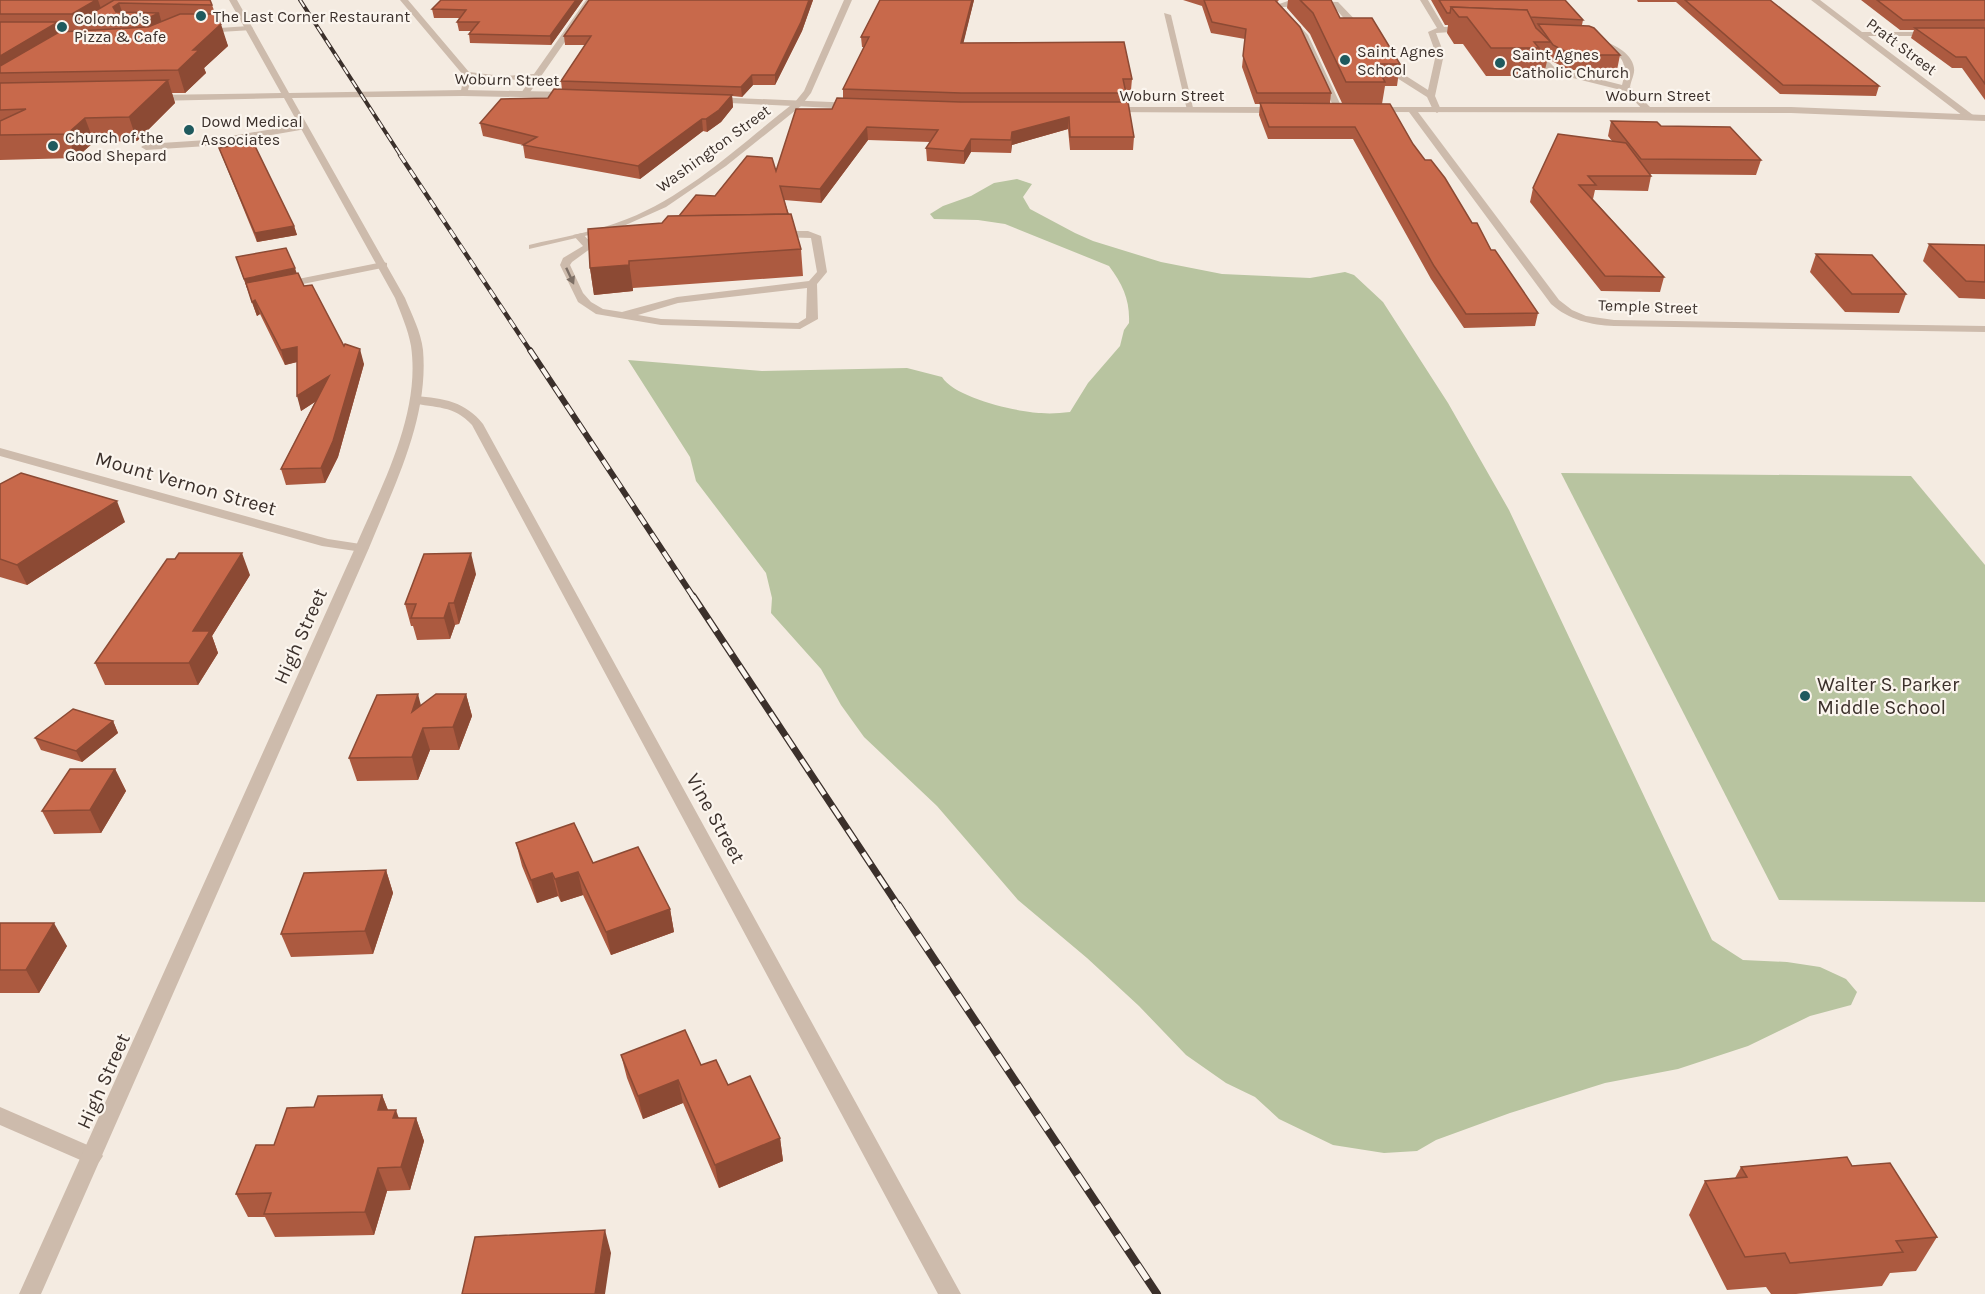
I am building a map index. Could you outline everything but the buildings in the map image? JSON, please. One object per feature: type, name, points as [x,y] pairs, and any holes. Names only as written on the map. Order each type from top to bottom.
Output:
[{"type":"street","name":"High Street","points":[[30,1294],[362,548],[397,458],[416,400],[417,351],[400,298],[233,0]]},
{"type":"street","points":[[404,0],[466,74],[468,79],[464,93]]},
{"type":"street","points":[[525,93],[590,0]]},
{"type":"street","name":"Washington Street","points":[[532,247],[625,222],[648,213],[684,191],[798,104],[808,91],[848,0]]},
{"type":"street","points":[[1424,0],[1442,29]]},
{"type":"street","name":"Pratt Street","points":[[1815,0],[1970,117]]},
{"type":"street","points":[[1327,110],[1343,110],[1304,35],[1277,6],[1285,3],[1335,4],[1349,22],[1365,31]]},
{"type":"street","points":[[1167,15],[1191,110]]},
{"type":"street","points":[[195,31],[249,28]]},
{"type":"street","points":[[1431,96],[1440,54],[1432,32],[1442,29],[1474,30]]},
{"type":"street","points":[[1861,34],[1940,34]]},
{"type":"street","points":[[1589,37],[1619,52],[1629,64],[1630,71],[1625,85],[1648,110]]},
{"type":"street","points":[[1529,43],[1543,63],[1552,70],[1628,89]]},
{"type":"street","points":[[1380,44],[1400,76],[1431,96],[1437,110]]},
{"type":"street","points":[[466,74],[494,78],[537,76]]},
{"type":"street","name":"Woburn Street","points":[[140,98],[464,93],[580,95]]},
{"type":"street","points":[[698,99],[861,106]]},
{"type":"street","name":"Woburn Street","points":[[1097,110],[1293,110]]},
{"type":"street","name":"Woburn Street","points":[[1367,110],[1835,110],[1985,118]]},
{"type":"street","name":"Temple Street","points":[[1412,110],[1555,302],[1566,311],[1580,317],[1614,322],[1985,330]]},
{"type":"street","points":[[146,147],[207,143],[303,127]]},
{"type":"street","points":[[625,222],[636,227]]},
{"type":"street","points":[[578,235],[594,245],[565,262],[583,302],[592,310],[675,323],[800,326],[812,319],[812,284],[822,272],[816,236],[806,233],[762,234]]},
{"type":"street","points":[[272,287],[383,265]]},
{"type":"street","points":[[625,315],[677,300],[812,284]]},
{"type":"street","name":"Vine Street","points":[[416,400],[441,401],[454,405],[464,410],[477,424],[950,1294]]},
{"type":"street","name":"Mount Vernon Street","points":[[0,452],[327,543],[362,548]]},
{"type":"street","points":[[0,1116],[93,1156]]},
{"type":"green space","points":[[1017,179],[1032,184],[1023,197],[1030,209],[1093,241],[1161,262],[1222,274],[1310,278],[1345,272],[1354,275],[1383,302],[1448,403],[1509,510],[1712,940],[1743,960],[1787,962],[1820,967],[1846,979],[1857,992],[1851,1005],[1810,1016],[1748,1046],[1678,1069],[1605,1083],[1510,1113],[1436,1140],[1417,1151],[1384,1153],[1333,1145],[1279,1119],[1255,1097],[1226,1083],[1186,1055],[1139,1006],[1087,958],[1018,900],[937,806],[864,737],[841,705],[821,669],[771,613],[772,598],[766,573],[696,481],[690,457],[628,360],[762,371],[907,368],[942,377],[949,385],[960,391],[1003,407],[1041,413],[1070,412],[1088,383],[1120,346],[1124,330],[1129,323],[1125,293],[1109,266],[1005,224],[978,220],[934,219],[930,214],[994,183]]},
{"type":"green space","name":"Walter S. Parker Middle School","points":[[1561,473],[1911,476],[1985,565],[1985,902],[1779,900]]},
{"type":"railway","points":[[300,0],[401,156]]},
{"type":"railway","points":[[400,155],[531,352]]},
{"type":"railway","points":[[530,350],[694,598]]},
{"type":"railway","points":[[693,596],[899,907]]},
{"type":"railway","points":[[898,905],[1157,1294]]},
{"type":"place","name":"The Last Corner Restaurant","points":[[201,16]]},
{"type":"place","name":"Colombo's Pizza & Cafe","points":[[62,27]]},
{"type":"place","name":"Saint Agnes School","points":[[1345,60]]},
{"type":"place","name":"Saint Agnes Catholic Church","points":[[1500,63]]},
{"type":"place","name":"Dowd Medical Associates","points":[[189,130]]},
{"type":"place","name":"Church of the Good Shepard","points":[[53,146]]},
{"type":"place","name":"Walter S. Parker Middle School","points":[[1805,696]]}]
